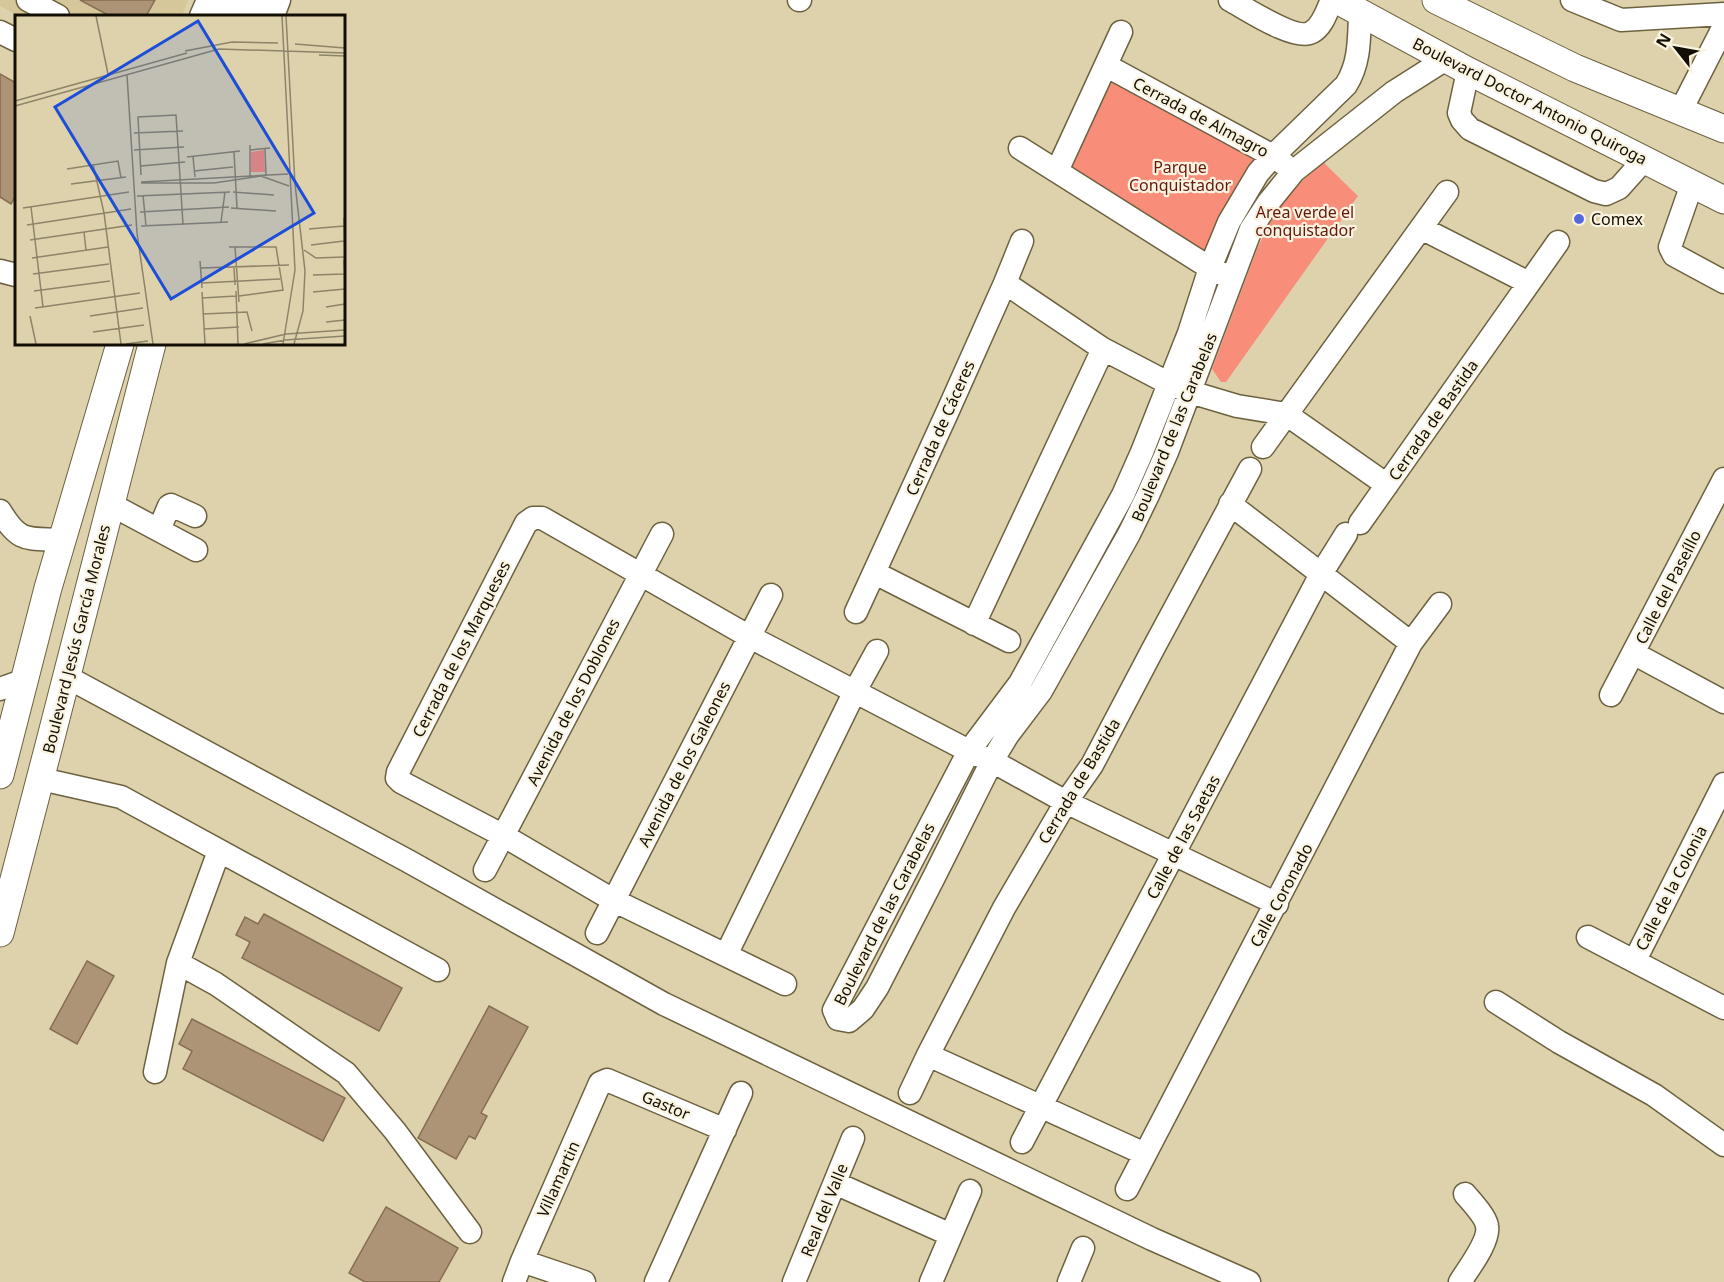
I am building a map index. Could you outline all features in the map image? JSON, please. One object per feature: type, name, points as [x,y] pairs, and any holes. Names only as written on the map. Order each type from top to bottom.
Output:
[{"type":"main road","points":[[224,15],[230,0]]},
{"type":"main road","points":[[248,15],[255,0]]},
{"type":"main road","name":"Boulevard Doctor Antonio Quiroga","points":[[1335,0],[1457,65],[1724,200]]},
{"type":"main road","points":[[1436,0],[1575,68],[1724,129]]},
{"type":"main road","points":[[2,755],[12,684],[63,540],[120,345]]},
{"type":"main road","name":"Boulevard Jesús García Morales","points":[[0,933],[152,345]]},
{"type":"street","points":[[28,0],[56,15]]},
{"type":"street","points":[[201,15],[208,0]]},
{"type":"street","points":[[273,15],[279,0]]},
{"type":"street","points":[[1230,0],[1281,28],[1302,35],[1312,32],[1321,23],[1335,0]]},
{"type":"street","points":[[1572,0],[1622,20],[1724,14]]},
{"type":"street","name":"Boulevard de las Carabelas","points":[[1360,13],[1359,53],[1352,75],[1346,85],[1258,173],[1229,222],[1210,268],[1189,333],[1123,495],[1020,682],[969,751],[834,1010],[838,1019],[849,1021],[863,1008],[877,988],[992,761],[1007,736],[1041,691],[1129,534],[1148,495],[1190,392],[1251,230],[1268,202],[1294,171],[1394,92],[1457,65]]},
{"type":"street","points":[[1680,112],[1724,26]]},
{"type":"street","points":[[0,32],[15,40]]},
{"type":"street","points":[[1057,171],[1122,32]]},
{"type":"street","points":[[1457,65],[1459,113],[1470,129],[1594,191],[1606,194],[1619,188],[1644,160]]},
{"type":"street","name":"Cerrada de Almagro","points":[[1107,66],[1273,156],[1294,171]]},
{"type":"street","points":[[1020,148],[1210,268],[1233,278]]},
{"type":"street","points":[[1692,184],[1670,247],[1674,255],[1724,282]]},
{"type":"street","points":[[1263,447],[1447,192]]},
{"type":"street","points":[[1421,228],[1529,283]]},
{"type":"street","name":"Cerrada de Cáceres","points":[[856,612],[1022,241]]},
{"type":"street","name":"Cerrada de Bastida","points":[[1168,383],[1190,392],[1237,405],[1286,414],[1387,485],[1558,242]]},
{"type":"street","points":[[0,271],[15,275]]},
{"type":"street","points":[[1005,283],[1103,349],[1168,383]]},
{"type":"street","points":[[974,624],[1103,349]]},
{"type":"street","name":"Cerrada de Bastida","points":[[910,1093],[1004,908],[1066,802],[1092,765],[1250,469]]},
{"type":"street","name":"Calle del Paseíllo","points":[[1611,695],[1724,479]]},
{"type":"street","name":"Calle de las Saetas","points":[[1022,1142],[1321,574],[1387,485]]},
{"type":"street","points":[[110,504],[196,550]]},
{"type":"street","points":[[1230,504],[1411,643]]},
{"type":"street","points":[[159,530],[171,505],[195,516]]},
{"type":"street","points":[[0,511],[9,527],[19,536],[63,540]]},
{"type":"street","name":"Cerrada de los Marqueses","points":[[785,984],[614,900],[504,836],[397,778],[398,772],[526,524],[533,518],[542,518],[750,637],[992,761],[1066,802],[1277,904]]},
{"type":"street","name":"Avenida de los Doblones","points":[[485,870],[662,534]]},
{"type":"street","points":[[875,573],[1009,641]]},
{"type":"street","name":"Avenida de los Galeones","points":[[597,933],[771,595]]},
{"type":"street","name":"Calle Coronado","points":[[1127,1189],[1411,643],[1440,603]]},
{"type":"street","points":[[726,955],[855,691],[877,651]]},
{"type":"street","points":[[1633,654],[1724,702]]},
{"type":"street","points":[[67,677],[408,861],[664,1004],[1152,1239],[1249,1282]]},
{"type":"street","points":[[41,779],[121,797],[438,970]]},
{"type":"street","name":"Calle de la Colonia","points":[[1635,960],[1724,784]]},
{"type":"street","points":[[155,1072],[178,963],[219,851]]},
{"type":"street","points":[[1588,937],[1724,1008]]},
{"type":"street","points":[[178,963],[216,984],[346,1073],[395,1131],[470,1232]]},
{"type":"street","points":[[1496,1002],[1559,1042],[1654,1095],[1724,1145]]},
{"type":"street","points":[[928,1055],[1145,1154]]},
{"type":"street","name":"Gastor","points":[[607,1080],[725,1130]]},
{"type":"street","name":"Villamartin","points":[[518,1271],[600,1083],[607,1080]]},
{"type":"street","points":[[656,1282],[741,1093]]},
{"type":"street","name":"Real del Valle","points":[[794,1282],[854,1138]]},
{"type":"street","points":[[835,1183],[951,1235]]},
{"type":"street","points":[[930,1282],[970,1191]]},
{"type":"street","points":[[1460,1282],[1485,1239],[1487,1226],[1483,1217],[1465,1194]]},
{"type":"street","points":[[1069,1282],[1083,1248]]},
{"type":"street","points":[[518,1271],[584,1282]]},
{"type":"shaded area","points":[[0,0],[188,0],[182,15],[17,15],[0,6]]},
{"type":"green space","name":"Parque Conquistador","points":[[1110,78],[1257,158],[1204,253],[1071,168]]},
{"type":"green space","name":"Area verde el conquistador","points":[[1323,162],[1358,196],[1226,382],[1221,382],[1212,369],[1257,249],[1281,205],[1313,169]]},
{"type":"building","points":[[80,0],[155,0],[147,15],[108,15]]},
{"type":"building","points":[[0,74],[15,82],[15,197],[11,204],[0,197]]},
{"type":"building","points":[[264,914],[402,988],[379,1031],[242,958],[250,942],[236,935],[245,917],[258,924]]},
{"type":"building","points":[[87,961],[114,976],[77,1044],[50,1029]]},
{"type":"building","points":[[489,1006],[528,1027],[481,1113],[487,1116],[475,1139],[469,1136],[456,1159],[418,1138]]},
{"type":"building","points":[[192,1019],[345,1098],[323,1141],[183,1069],[192,1051],[179,1044]]},
{"type":"building","points":[[386,1207],[458,1248],[439,1282],[365,1282],[349,1273]]},
{"type":"place","name":"Comex","points":[[1579,219]]}]
